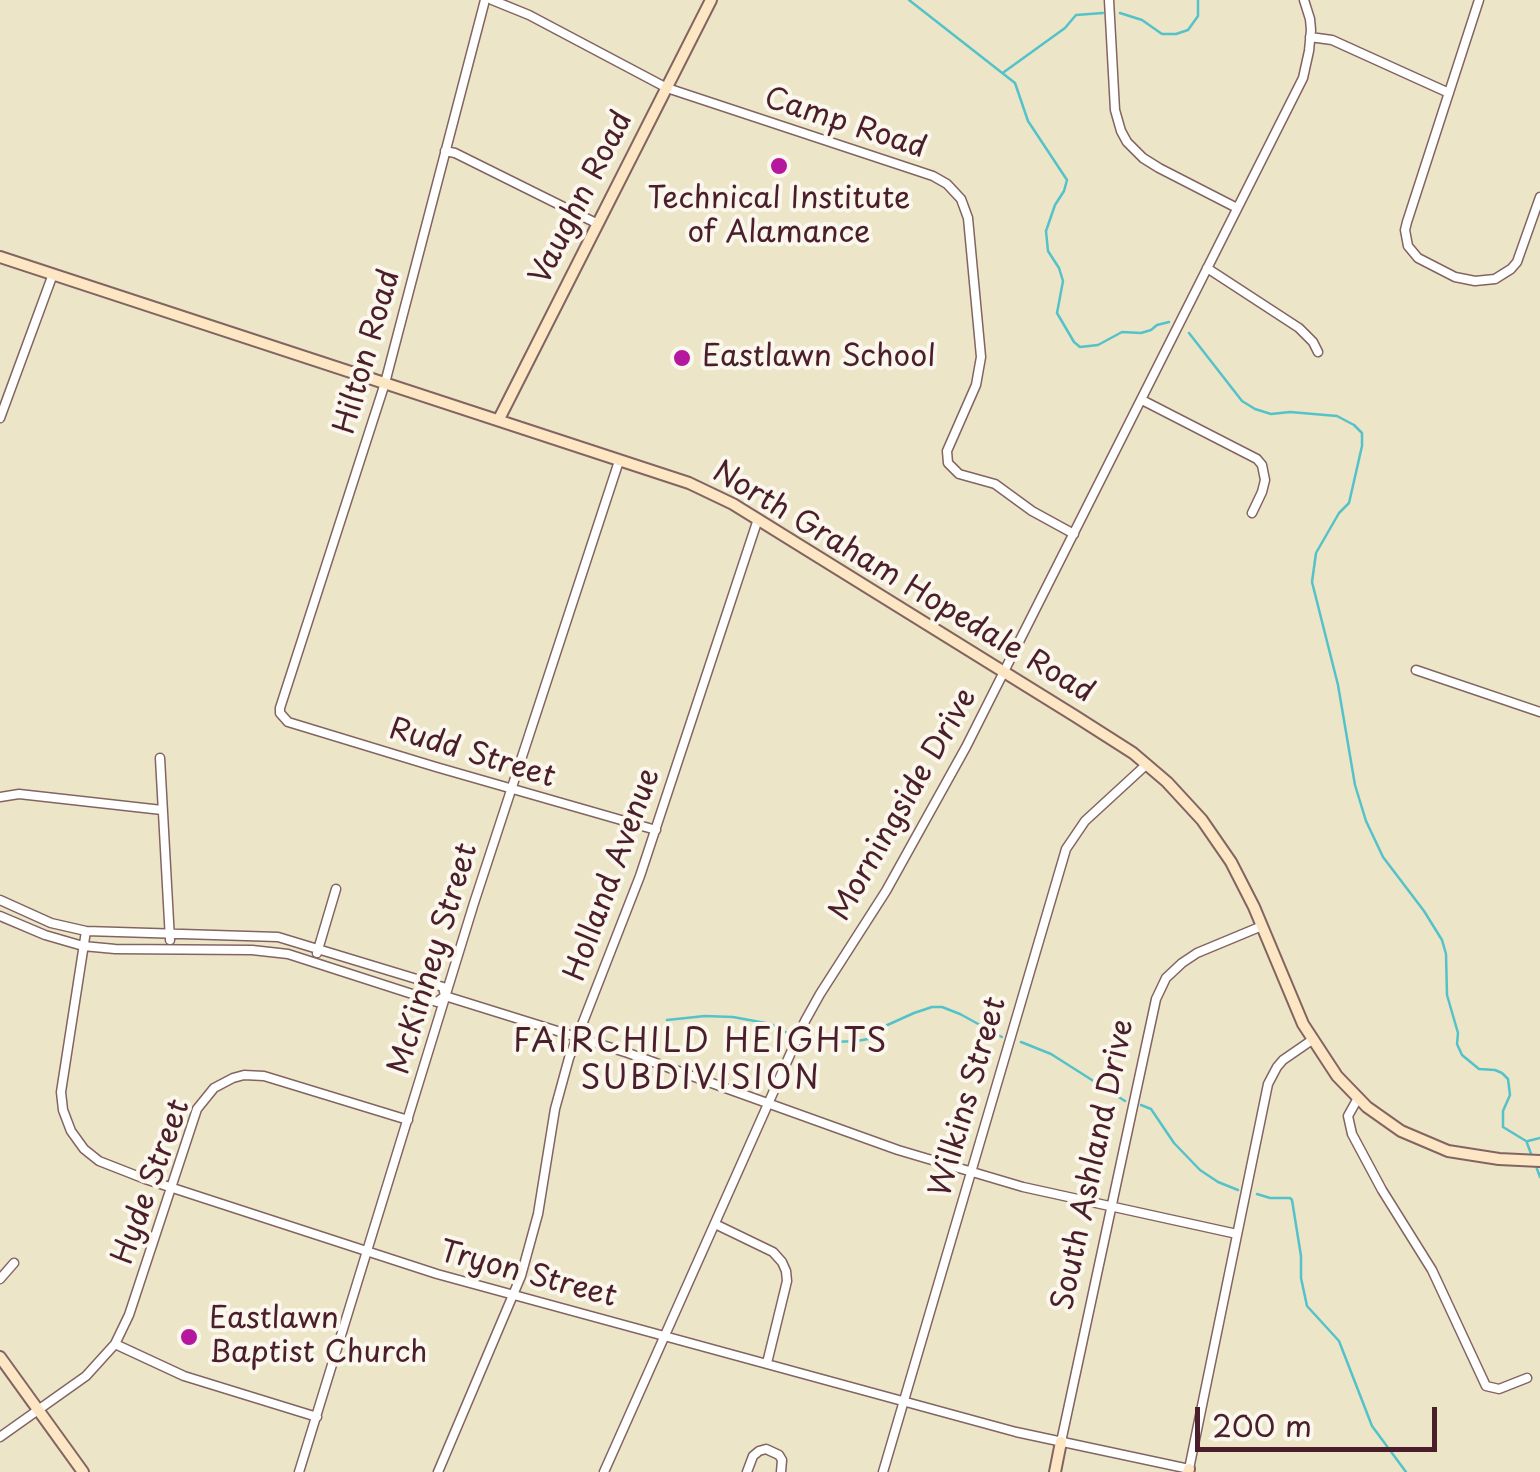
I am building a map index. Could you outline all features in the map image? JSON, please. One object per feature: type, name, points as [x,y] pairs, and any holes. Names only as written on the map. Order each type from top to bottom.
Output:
[{"type":"street","name":"Hilton Road","points":[[280,713],[385,383],[484,0]]},
{"type":"street","name":"Camp Road","points":[[492,0],[529,15],[667,88],[933,176],[954,191],[968,218],[981,357],[976,385],[947,452],[948,462],[958,474],[995,484],[1032,511],[1074,534]]},
{"type":"street","name":"Vaughn Road","points":[[499,419],[711,0]]},
{"type":"street","points":[[1110,0],[1115,110],[1127,142],[1143,158],[1237,208]]},
{"type":"street","name":"Morningside Drive","points":[[604,1472],[820,994],[930,814],[1005,673],[1303,78],[1310,51],[1310,19],[1304,0]]},
{"type":"street","points":[[1479,0],[1406,222],[1406,238],[1421,260],[1465,280],[1495,279],[1517,262],[1540,197]]},
{"type":"street","points":[[1310,37],[1332,40],[1448,94]]},
{"type":"street","points":[[445,151],[598,224]]},
{"type":"street","name":"North Graham Hopedale Road","points":[[0,257],[689,483],[758,519],[1147,764],[1185,800],[1217,840],[1244,885],[1312,1040],[1337,1076],[1367,1107],[1401,1131],[1438,1148],[1499,1160],[1540,1161]]},
{"type":"street","points":[[1208,268],[1299,328],[1314,342],[1318,352]]},
{"type":"street","points":[[0,418],[54,274]]},
{"type":"street","points":[[1142,400],[1257,459],[1265,480],[1252,513]]},
{"type":"street","name":"McKinney Street","points":[[299,1472],[510,788],[619,461]]},
{"type":"street","name":"Holland Avenue","points":[[438,1472],[521,1276],[538,1214],[554,1109],[568,1058],[656,830],[758,519]]},
{"type":"street","points":[[1416,670],[1540,712]]},
{"type":"street","name":"Rudd Street","points":[[280,713],[288,722],[656,830]]},
{"type":"street","points":[[160,758],[170,949]]},
{"type":"street","name":"Wilkins Street","points":[[883,1472],[1066,849],[1081,826],[1147,764]]},
{"type":"street","points":[[0,797],[19,794],[162,810]]},
{"type":"street","points":[[314,962],[336,889]]},
{"type":"street","points":[[0,900],[51,923],[86,931],[265,936],[298,942],[443,986],[445,996]]},
{"type":"street","points":[[0,916],[45,936],[84,946],[288,954],[437,1002],[445,996]]},
{"type":"street","name":"South Ashland Drive","points":[[1055,1472],[1160,988],[1173,970],[1197,954],[1262,926]]},
{"type":"street","name":"Tryon Street","points":[[86,931],[61,1092],[71,1130],[99,1162],[368,1252],[511,1294],[904,1402],[1188,1470]]},
{"type":"street","points":[[445,996],[628,1054],[898,1150],[1041,1192],[1237,1234]]},
{"type":"street","points":[[1188,1470],[1272,1075],[1283,1060],[1312,1040]]},
{"type":"street","name":"Hyde Street","points":[[0,1437],[86,1376],[116,1344],[197,1109],[214,1088],[233,1078],[254,1074],[408,1120]]},
{"type":"street","points":[[1358,1098],[1348,1116],[1352,1134],[1432,1270],[1486,1386],[1499,1389],[1526,1378]]},
{"type":"street","points":[[716,1224],[773,1252],[786,1271],[787,1282],[767,1363]]},
{"type":"street","points":[[0,1279],[14,1263]]},
{"type":"street","points":[[116,1344],[184,1376],[317,1417]]},
{"type":"street","points":[[0,1357],[82,1472]]},
{"type":"street","points":[[747,1472],[753,1456],[766,1450],[779,1455],[781,1472]]},
{"type":"waterway","points":[[909,0],[1015,83],[1028,121],[1067,180],[1046,231],[1048,251],[1063,281],[1057,313],[1074,342],[1080,347],[1098,345],[1122,332],[1141,333],[1169,322]]},
{"type":"waterway","points":[[1120,13],[1142,20],[1162,34],[1176,34],[1188,30],[1198,16],[1198,0]]},
{"type":"waterway","points":[[1004,72],[1065,28],[1076,15],[1103,13]]},
{"type":"waterway","points":[[1189,333],[1242,401],[1255,409],[1271,414],[1337,416],[1362,433],[1349,503],[1316,553],[1312,582],[1338,685],[1355,785],[1383,857],[1442,940],[1447,995],[1462,1055],[1479,1069],[1495,1070],[1508,1079],[1510,1095],[1503,1111],[1503,1127],[1526,1141]]},
{"type":"waterway","points":[[809,1043],[868,1039],[883,1027],[932,1007],[960,1014],[1002,1037]]},
{"type":"waterway","points":[[667,1020],[733,1017],[771,1024],[789,1034]]},
{"type":"waterway","points":[[1021,1042],[1051,1054],[1125,1101]]},
{"type":"waterway","points":[[1141,1105],[1151,1109],[1174,1143],[1200,1170],[1238,1190]]},
{"type":"waterway","points":[[1528,1141],[1540,1138]]},
{"type":"waterway","points":[[1527,1143],[1533,1159]]},
{"type":"waterway","points":[[1536,1166],[1540,1177]]},
{"type":"waterway","points":[[1257,1194],[1292,1200],[1307,1306],[1339,1341],[1372,1426],[1406,1472]]},
{"type":"place","name":"Technical Institute of Alamance","points":[[779,166]]},
{"type":"place","name":"Eastlawn School","points":[[682,358]]},
{"type":"place","name":"Eastlawn Baptist Church","points":[[189,1337]]},
{"type":"district","name":"FAIRCHILD HEIGHTS SUBDIVISION","points":[[701,1062]]}]
